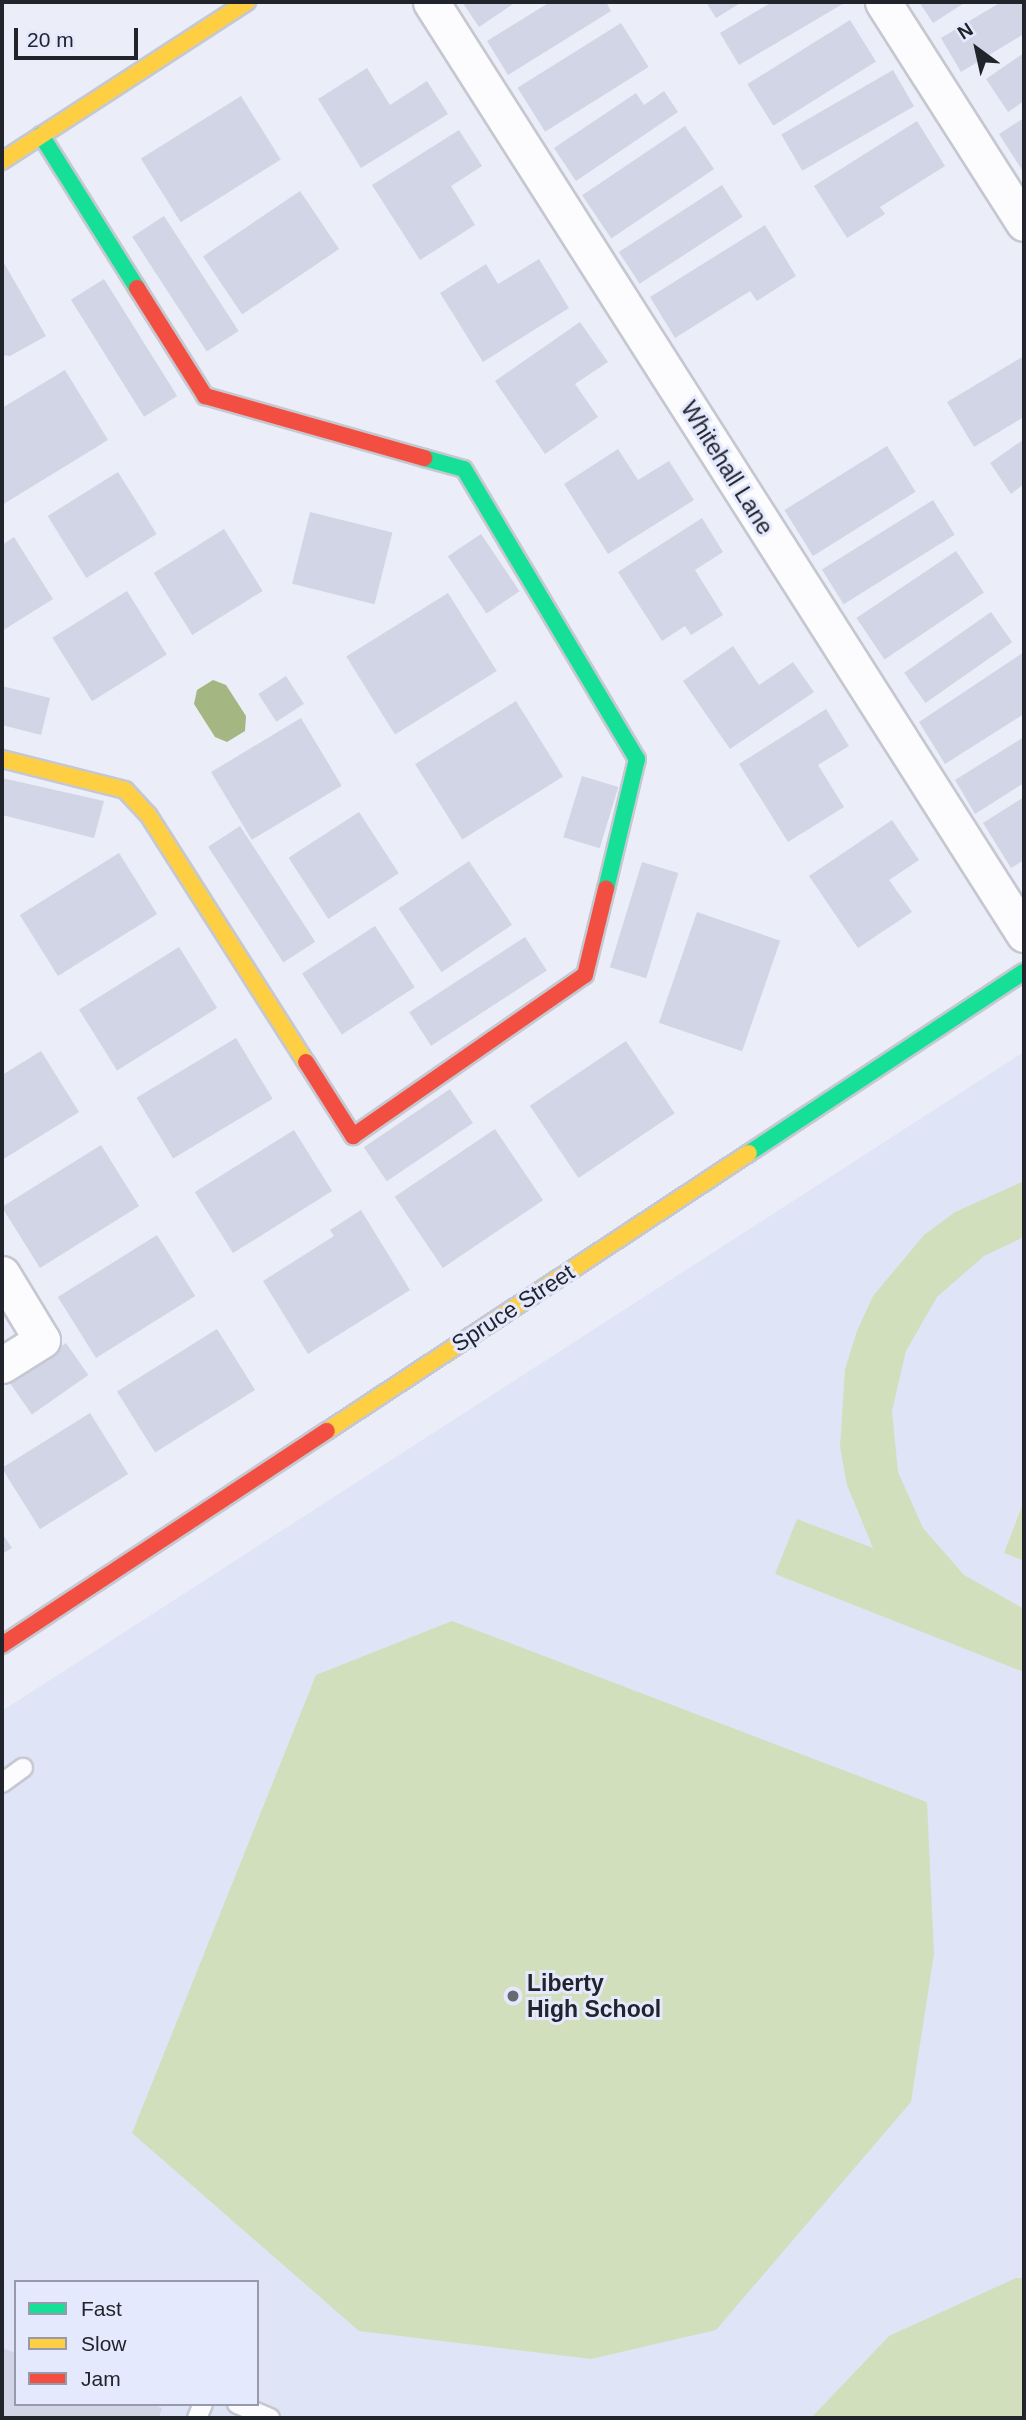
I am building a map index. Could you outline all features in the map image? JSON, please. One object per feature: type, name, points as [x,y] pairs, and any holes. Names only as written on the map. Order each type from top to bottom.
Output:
[{"type":"street","points":[[2,161],[247,2]]},
{"type":"street","name":"Whitehall Lane","points":[[431,2],[1024,934]]},
{"type":"street","points":[[883,2],[1024,223]]},
{"type":"street","points":[[2,760],[124,790],[149,816],[353,1136],[585,975],[638,759],[464,469],[205,396],[41,135]]},
{"type":"street","name":"Spruce Street","points":[[2,1645],[1024,972]]},
{"type":"street","points":[[2,1275],[42,1340],[2,1365]]},
{"type":"lane","points":[[2,1783],[23,1768]]},
{"type":"lane","points":[[242,2406],[270,2418]]},
{"type":"shaded area","points":[[213,680],[226,685],[246,716],[245,731],[227,742],[215,737],[194,704],[197,690]]},
{"type":"shaded area","name":"Liberty High School","points":[[1024,1052],[1024,2418],[2,2418],[2,1711]]},
{"type":"shaded area","points":[[1024,1181],[1024,1237],[984,1256],[937,1297],[906,1351],[892,1411],[898,1472],[923,1528],[964,1575],[1024,1609],[1024,1672],[775,1574],[797,1519],[873,1548],[847,1485],[840,1447],[845,1369],[857,1331],[873,1296],[924,1235],[955,1212]]},
{"type":"shaded area","points":[[1024,1501],[1024,1561],[1004,1553]]},
{"type":"shaded area","points":[[452,1621],[927,1802],[934,1954],[911,2102],[716,2330],[591,2359],[359,2331],[132,2133],[316,1675]]},
{"type":"shaded area","points":[[1016,2278],[1024,2278],[1024,2418],[811,2418],[889,2336]]},
{"type":"building","points":[[462,2],[516,2],[479,27]]},
{"type":"building","points":[[550,2],[606,2],[611,11],[508,75],[487,41]]},
{"type":"building","points":[[706,2],[742,2],[716,18]]},
{"type":"building","points":[[772,2],[846,2],[739,65],[720,33]]},
{"type":"building","points":[[919,2],[966,2],[933,23]]},
{"type":"building","points":[[1001,2],[1024,2],[1024,34],[961,72],[941,38]]},
{"type":"building","points":[[850,20],[876,62],[773,126],[747,84]]},
{"type":"building","points":[[621,23],[649,67],[545,132],[518,88]]},
{"type":"building","points":[[1024,53],[1024,101],[1008,112],[986,79]]},
{"type":"building","points":[[367,68],[390,105],[427,81],[448,114],[361,168],[318,99]]},
{"type":"building","points":[[893,70],[914,106],[802,171],[781,134]]},
{"type":"building","points":[[664,91],[678,112],[576,181],[554,148],[636,93],[644,105]]},
{"type":"building","points":[[241,96],[281,160],[181,222],[141,159]]},
{"type":"building","points":[[1024,118],[1024,173],[999,134]]},
{"type":"building","points":[[917,121],[945,166],[880,207],[885,214],[847,238],[814,186]]},
{"type":"building","points":[[685,126],[714,169],[611,238],[582,195]]},
{"type":"building","points":[[459,130],[482,166],[451,186],[475,225],[420,260],[372,185]]},
{"type":"building","points":[[722,185],[743,217],[640,284],[619,252]]},
{"type":"building","points":[[300,191],[339,249],[242,314],[203,256]]},
{"type":"building","points":[[164,216],[239,331],[207,352],[132,237]]},
{"type":"building","points":[[765,225],[796,276],[757,301],[750,291],[675,338],[650,297]]},
{"type":"building","points":[[539,259],[569,308],[483,362],[440,293],[486,264],[498,284]]},
{"type":"building","points":[[4,263],[46,336],[10,356],[2,355]]},
{"type":"building","points":[[104,279],[177,396],[144,417],[71,300]]},
{"type":"building","points":[[580,322],[608,362],[575,384],[598,417],[545,454],[495,381]]},
{"type":"building","points":[[1024,356],[1024,417],[974,447],[947,402]]},
{"type":"building","points":[[65,370],[108,440],[2,505],[2,408]]},
{"type":"building","points":[[1024,439],[1024,484],[1011,494],[990,463]]},
{"type":"building","points":[[887,446],[916,492],[813,556],[784,510]]},
{"type":"building","points":[[618,449],[638,480],[669,461],[694,500],[608,554],[564,484]]},
{"type":"building","points":[[118,472],[157,534],[86,578],[48,516]]},
{"type":"building","points":[[933,500],[955,535],[844,604],[822,569]]},
{"type":"building","points":[[310,512],[392,533],[375,604],[292,584]]},
{"type":"building","points":[[702,518],[723,552],[695,570],[723,615],[691,635],[685,626],[662,641],[618,572]]},
{"type":"building","points":[[224,529],[263,591],[192,635],[154,573]]},
{"type":"building","points":[[481,534],[520,591],[486,614],[448,556]]},
{"type":"building","points":[[14,537],[53,599],[2,631],[2,545]]},
{"type":"building","points":[[956,551],[984,592],[884,660],[857,618]]},
{"type":"building","points":[[127,591],[167,655],[92,701],[52,638]]},
{"type":"building","points":[[448,593],[497,671],[395,735],[346,657]]},
{"type":"building","points":[[991,612],[1012,642],[925,703],[904,673]]},
{"type":"building","points":[[733,646],[759,685],[793,662],[814,692],[730,749],[683,681]]},
{"type":"building","points":[[1024,652],[1024,714],[945,764],[919,722]]},
{"type":"building","points":[[286,676],[304,704],[276,722],[258,694]]},
{"type":"building","points":[[2,686],[50,698],[41,735],[2,725]]},
{"type":"building","points":[[516,701],[563,776],[462,840],[415,764]]},
{"type":"building","points":[[826,709],[849,746],[818,765],[844,807],[788,842],[739,764]]},
{"type":"building","points":[[301,718],[342,786],[252,840],[211,772]]},
{"type":"building","points":[[1024,737],[1024,783],[975,814],[955,780]]},
{"type":"building","points":[[582,776],[618,787],[600,848],[563,837]]},
{"type":"building","points":[[2,778],[104,801],[94,838],[2,815]]},
{"type":"building","points":[[1024,797],[1024,860],[1011,868],[983,823]]},
{"type":"building","points":[[359,812],[399,873],[328,919],[289,858]]},
{"type":"building","points":[[892,820],[919,860],[889,880],[912,912],[858,948],[809,876]]},
{"type":"building","points":[[240,826],[315,942],[283,962],[208,847]]},
{"type":"building","points":[[119,853],[157,914],[58,976],[20,915]]},
{"type":"building","points":[[469,861],[512,925],[442,972],[399,909]]},
{"type":"building","points":[[642,862],[678,873],[646,978],[610,967]]},
{"type":"building","points":[[697,912],[780,941],[742,1051],[659,1023]]},
{"type":"building","points":[[375,926],[415,987],[342,1035],[302,973]]},
{"type":"building","points":[[525,937],[547,971],[431,1046],[409,1012]]},
{"type":"building","points":[[179,947],[217,1008],[117,1071],[79,1010]]},
{"type":"building","points":[[236,1038],[273,1099],[173,1159],[137,1098]]},
{"type":"building","points":[[626,1041],[675,1113],[578,1178],[530,1106]]},
{"type":"building","points":[[41,1051],[79,1112],[2,1160],[2,1075]]},
{"type":"building","points":[[450,1089],[473,1123],[387,1181],[364,1147]]},
{"type":"building","points":[[495,1129],[543,1200],[443,1268],[395,1197]]},
{"type":"building","points":[[294,1130],[332,1191],[233,1253],[195,1192]]},
{"type":"building","points":[[101,1145],[139,1206],[40,1268],[2,1207]]},
{"type":"building","points":[[361,1210],[410,1290],[308,1354],[263,1281],[334,1236],[330,1230]]},
{"type":"building","points":[[157,1235],[195,1296],[96,1358],[58,1297]]},
{"type":"building","points":[[217,1329],[255,1390],[155,1453],[117,1392]]},
{"type":"building","points":[[66,1343],[88,1375],[32,1415],[9,1383]]},
{"type":"building","points":[[90,1413],[128,1474],[40,1529],[2,1468]]},
{"type":"building","points":[[2,1533],[12,1548],[2,1554]]},
{"type":"building","points":[[2,2348],[14,2352],[14,2406],[162,2408],[159,2418],[2,2418]]},
{"type":"traffic: fast","points":[[41,135],[137,288]]},
{"type":"traffic: fast","points":[[424,458],[464,469],[637,759],[606,889]]},
{"type":"traffic: fast","points":[[749,1153],[1024,972]]},
{"type":"traffic: slow","points":[[2,161],[247,2]]},
{"type":"traffic: slow","points":[[2,759],[125,790],[149,816],[306,1062]]},
{"type":"traffic: slow","points":[[327,1431],[749,1153]]},
{"type":"traffic: jam","points":[[137,288],[205,396],[424,458]]},
{"type":"traffic: jam","points":[[306,1062],[353,1136],[585,975],[606,889]]},
{"type":"traffic: jam","points":[[2,1645],[327,1431]]},
{"type":"place","name":"Liberty High School","points":[[513,1996]]}]
